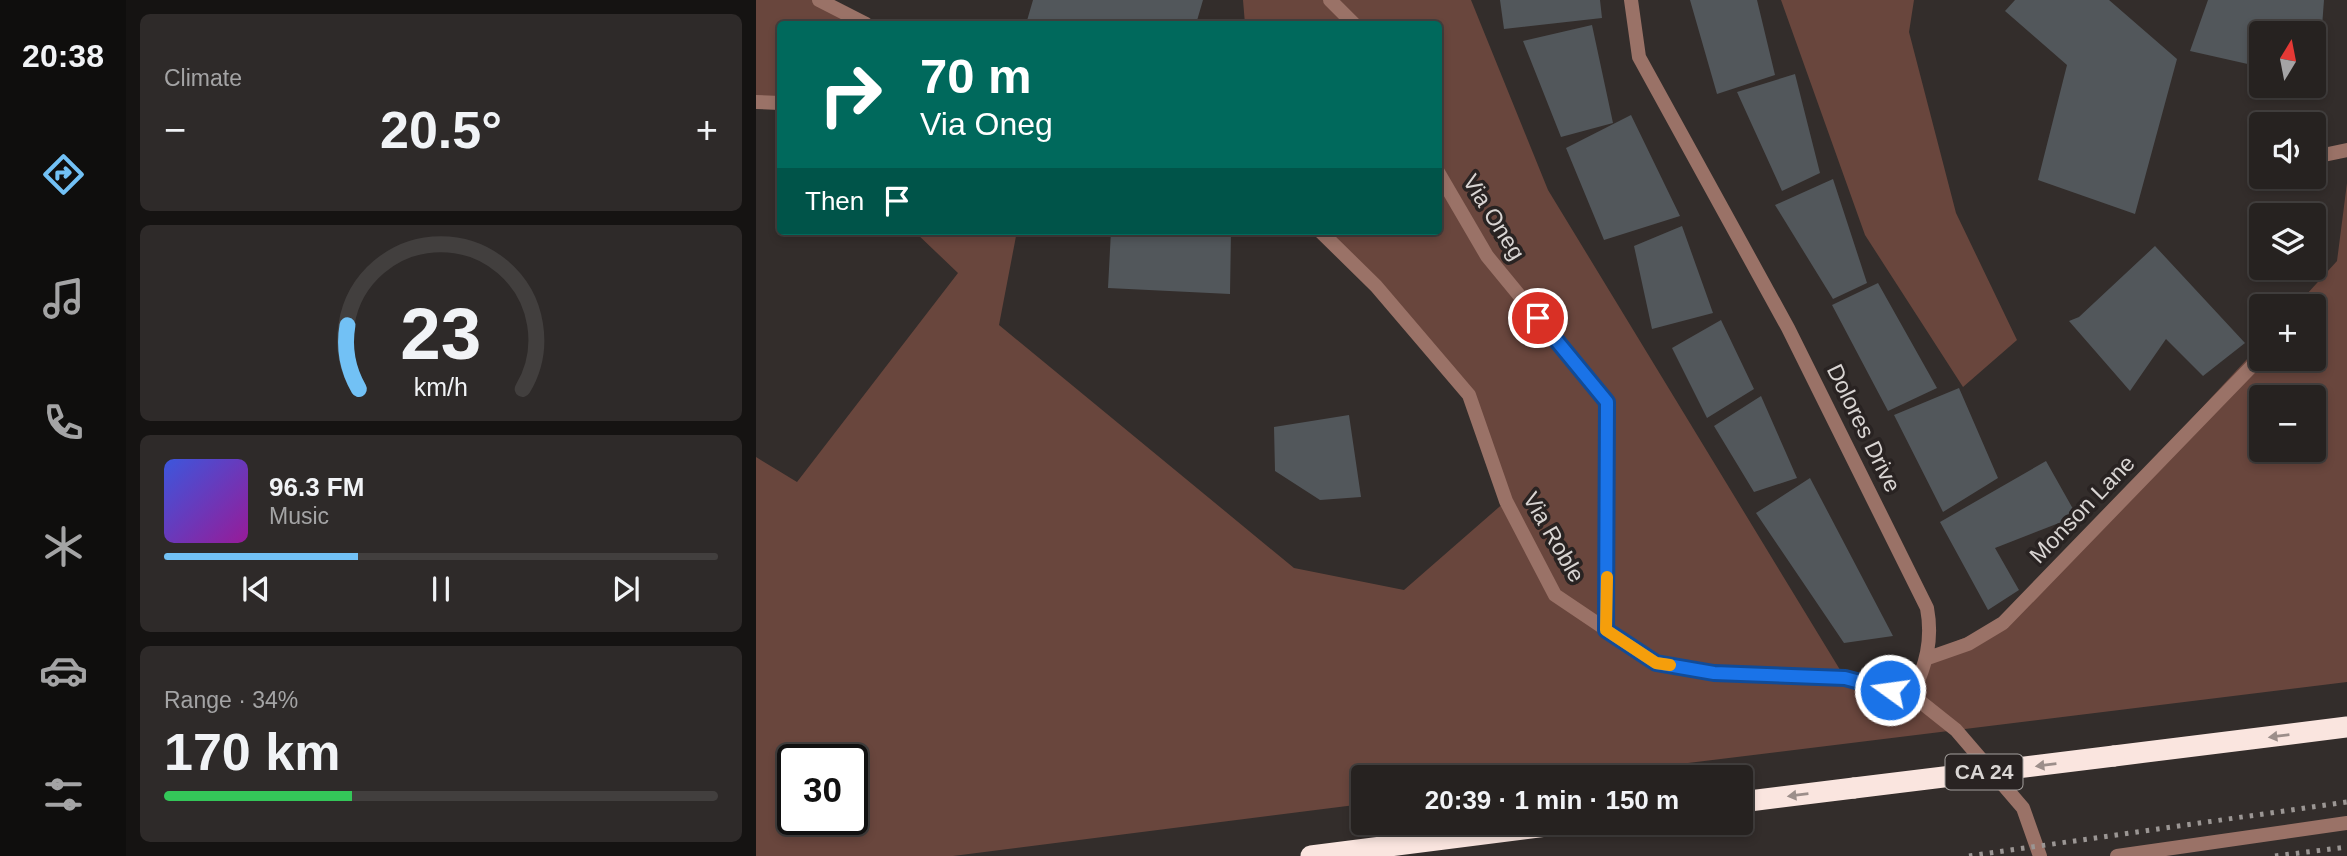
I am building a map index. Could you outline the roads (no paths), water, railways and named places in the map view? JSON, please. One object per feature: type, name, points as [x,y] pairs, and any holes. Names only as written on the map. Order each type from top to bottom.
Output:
[{"type":"highway","name":"CA 24","points":[[1753,801],[2347,727]]},
{"type":"highway","points":[[1311,856],[1476,835]]},
{"type":"street","points":[[819,0],[860,21]]},
{"type":"street","points":[[1330,0],[1351,21]]},
{"type":"street","name":"Dolores Drive","points":[[1631,0],[1639,57],[1788,328],[1927,608],[1931,629],[1927,658],[1912,695]]},
{"type":"street","points":[[756,102],[777,103]]},
{"type":"street","points":[[2326,154],[2347,150]]},
{"type":"street","name":"Via Oneg","points":[[1442,179],[1487,256],[1607,402],[1606,630]]},
{"type":"street","name":"Via Roble","points":[[1324,235],[1376,286],[1468,395],[1506,501],[1555,595],[1656,663],[1714,673],[1845,678],[1912,695]]},
{"type":"street","name":"Monson Lane","points":[[1927,658],[1968,644],[2003,622],[2249,369]]},
{"type":"street","points":[[1912,695],[1956,730],[2023,808],[2040,856]]},
{"type":"street","points":[[2117,856],[2347,823]]},
{"type":"railway","points":[[1969,856],[2347,802]]},
{"type":"railway","points":[[2275,856],[2347,847]]}]
